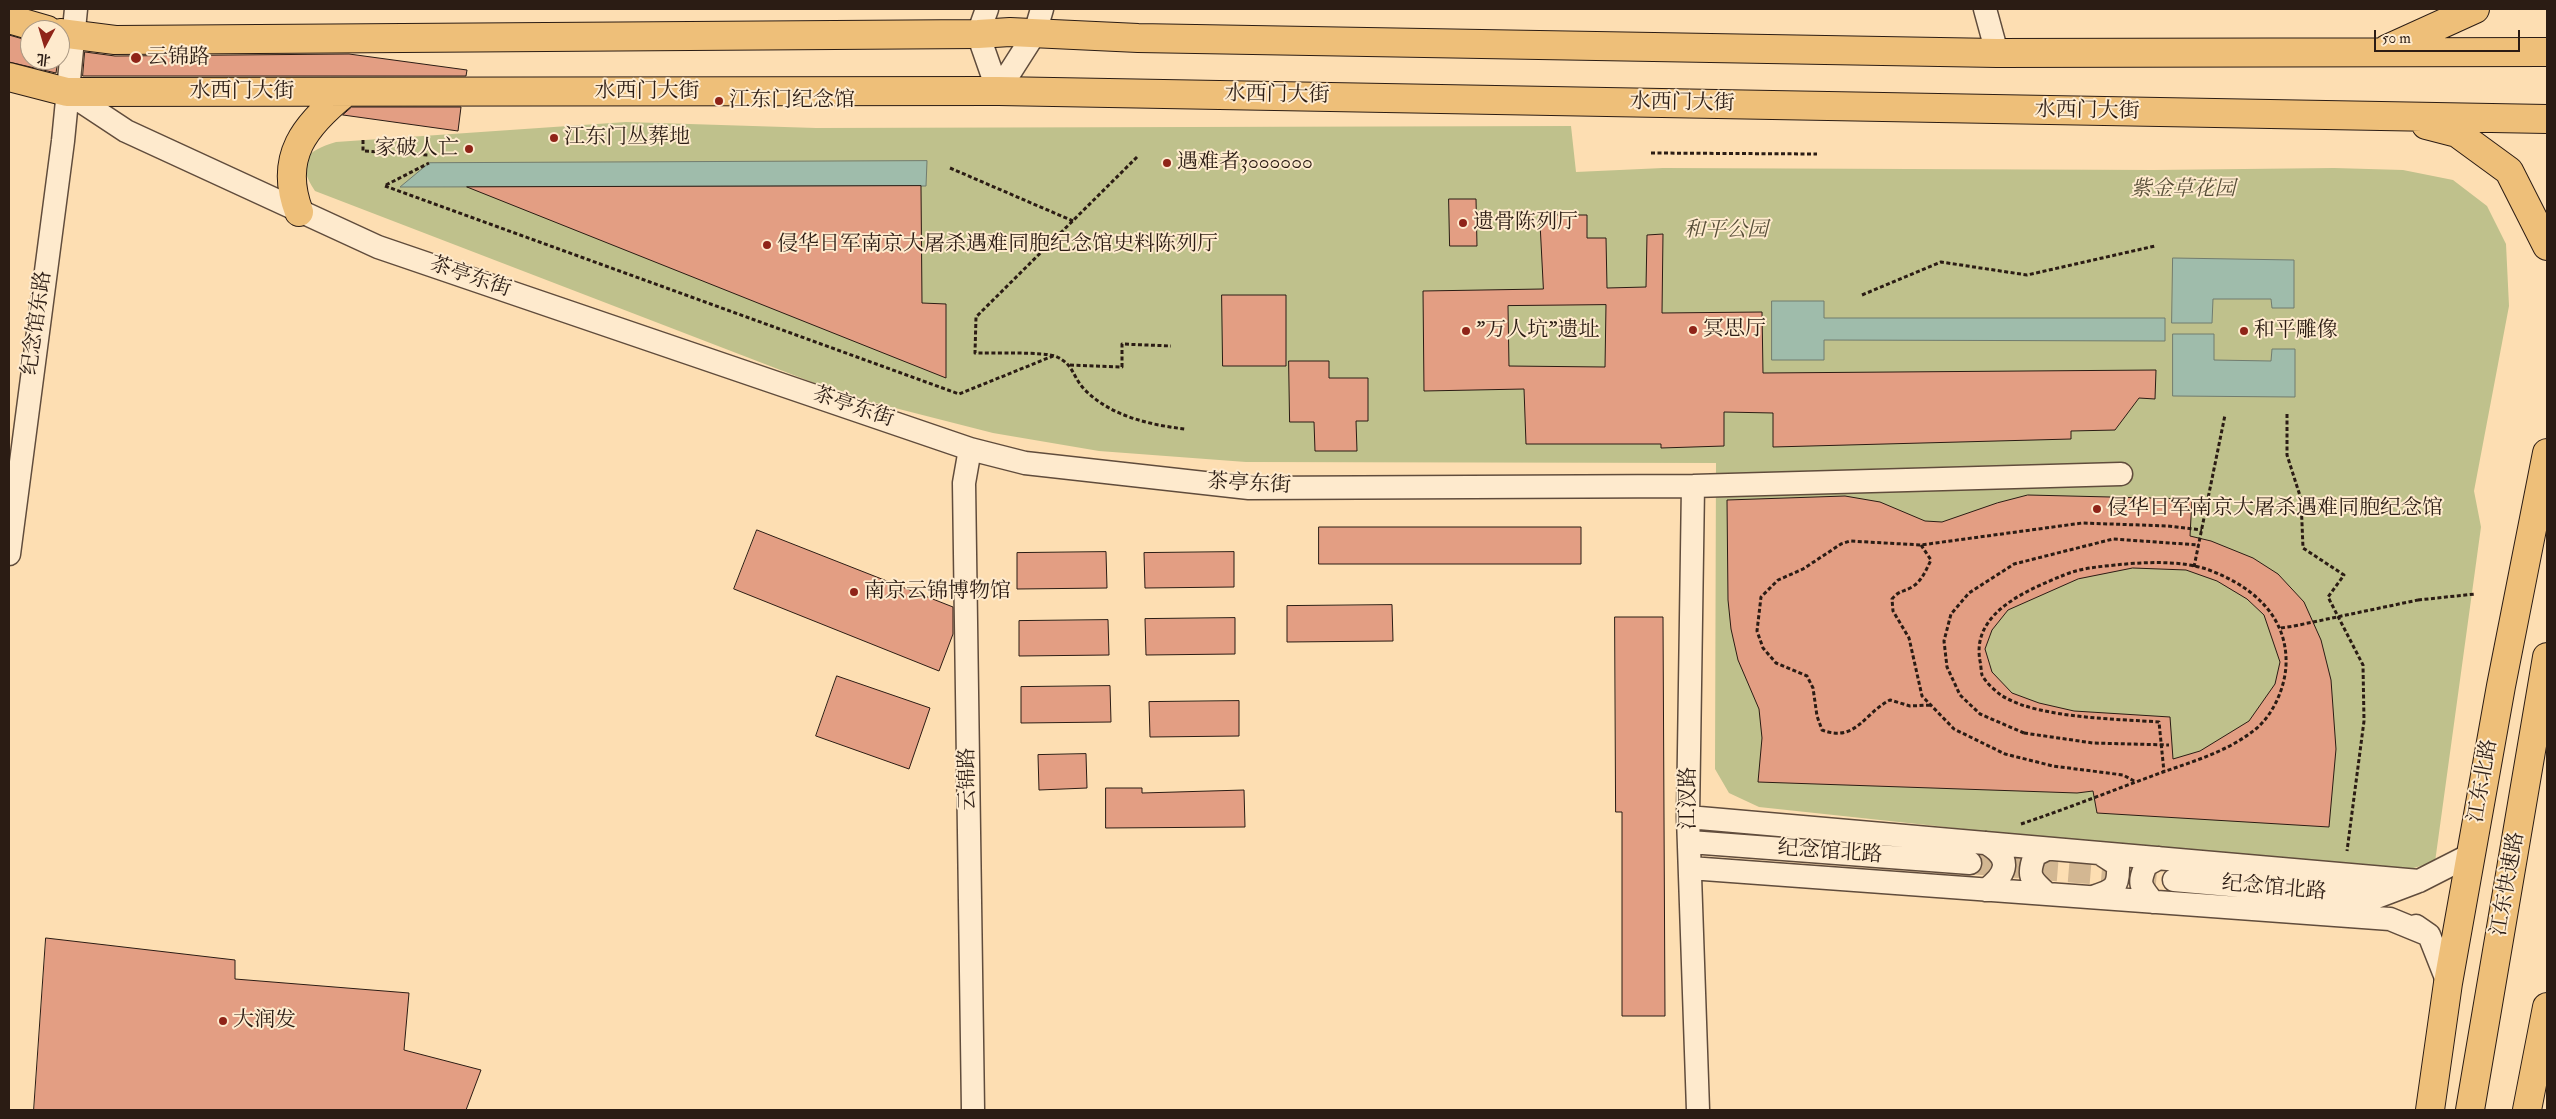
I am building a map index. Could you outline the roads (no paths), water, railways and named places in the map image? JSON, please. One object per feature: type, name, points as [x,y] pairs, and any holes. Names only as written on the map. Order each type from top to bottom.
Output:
[{"type":"main road","points":[[2379,52],[2475,9]]},
{"type":"main road","points":[[70,34],[125,40],[978,34],[1038,21],[1138,38],[1997,53],[2547,52]]},
{"type":"main road","name":"水西门大街","points":[[9,77],[68,92],[998,91],[2547,119]]},
{"type":"main road","points":[[299,212],[291,192],[292,166],[298,144],[314,120],[346,92]]},
{"type":"main road","points":[[2400,117],[2456,133],[2509,171],[2547,246]]},
{"type":"main road","name":"江东北路","points":[[2430,1110],[2448,983],[2501,686],[2547,453]]},
{"type":"main road","name":"江东快速路","points":[[2470,1110],[2547,657]]},
{"type":"main road","points":[[2527,1110],[2547,1007]]},
{"type":"main road","points":[[2543,1110],[2547,1040]]},
{"type":"main road","points":[[2466,1110],[2476,1080]]},
{"type":"street","name":"纪念馆东路","points":[[70,26],[76,9]]},
{"type":"street","points":[[987,9],[978,34],[998,91]]},
{"type":"street","points":[[1985,9],[1997,53]]},
{"type":"street","points":[[998,91],[1038,21]]},
{"type":"street","name":"纪念馆东路","points":[[9,554],[68,92],[68,70]]},
{"type":"street","name":"茶亭东街","points":[[68,92],[126,131],[378,247],[970,449],[1025,463],[1249,488],[1693,486],[2121,474]]},
{"type":"street","name":"云锦路","points":[[970,449],[964,483],[974,1110]]},
{"type":"street","name":"江汊路","points":[[1693,486],[1688,817],[1698,1110]]},
{"type":"street","points":[[1688,817],[2419,881]]},
{"type":"street","name":"纪念馆北路","points":[[1690,842],[1970,863]]},
{"type":"street","points":[[1986,843],[1997,850],[2003,858],[2004,870],[2001,878],[1986,890]]},
{"type":"street","points":[[2046,893],[2032,881],[2030,868],[2034,855],[2047,849]]},
{"type":"street","points":[[2093,897],[2112,890],[2118,883],[2118,865],[2101,854]]},
{"type":"street","name":"纪念馆北路","points":[[2174,880],[2374,898],[2419,881],[2472,854]]},
{"type":"street","points":[[2152,902],[2142,888],[2140,879],[2146,865],[2159,858]]},
{"type":"street","points":[[1690,868],[2390,919],[2429,935],[2448,983]]},
{"type":"street","name":"纪念馆北路","points":[[2374,898],[2429,935]]},
{"type":"tunnel","points":[[1970,863],[2174,880]]},
{"type":"place","name":"云锦路","points":[[136,58]]},
{"type":"place","name":"江东门纪念馆","points":[[719,101]]},
{"type":"place","name":"江东门丛葬地","points":[[554,138]]},
{"type":"place","name":"家破人亡","points":[[469,149]]},
{"type":"place","name":"遇难者3000000","points":[[1167,163]]},
{"type":"place","name":"遗骨陈列厅","points":[[1463,223]]},
{"type":"place","name":"侵华日军南京大屠杀遇难同胞纪念馆史料陈列厅","points":[[767,245]]},
{"type":"place","name":"冥思厅","points":[[1693,330]]},
{"type":"place","name":"\"万人坑\"遗址","points":[[1466,331]]},
{"type":"place","name":"和平雕像","points":[[2244,331]]},
{"type":"place","name":"侵华日军南京大屠杀遇难同胞纪念馆","points":[[2097,509]]},
{"type":"place","name":"南京云锦博物馆","points":[[854,592]]},
{"type":"place","name":"大润发","points":[[223,1021]]},
{"type":"park label","name":"紫金草花园","points":[[2183,190]]},
{"type":"park label","name":"和平公园","points":[[1726,231]]}]
